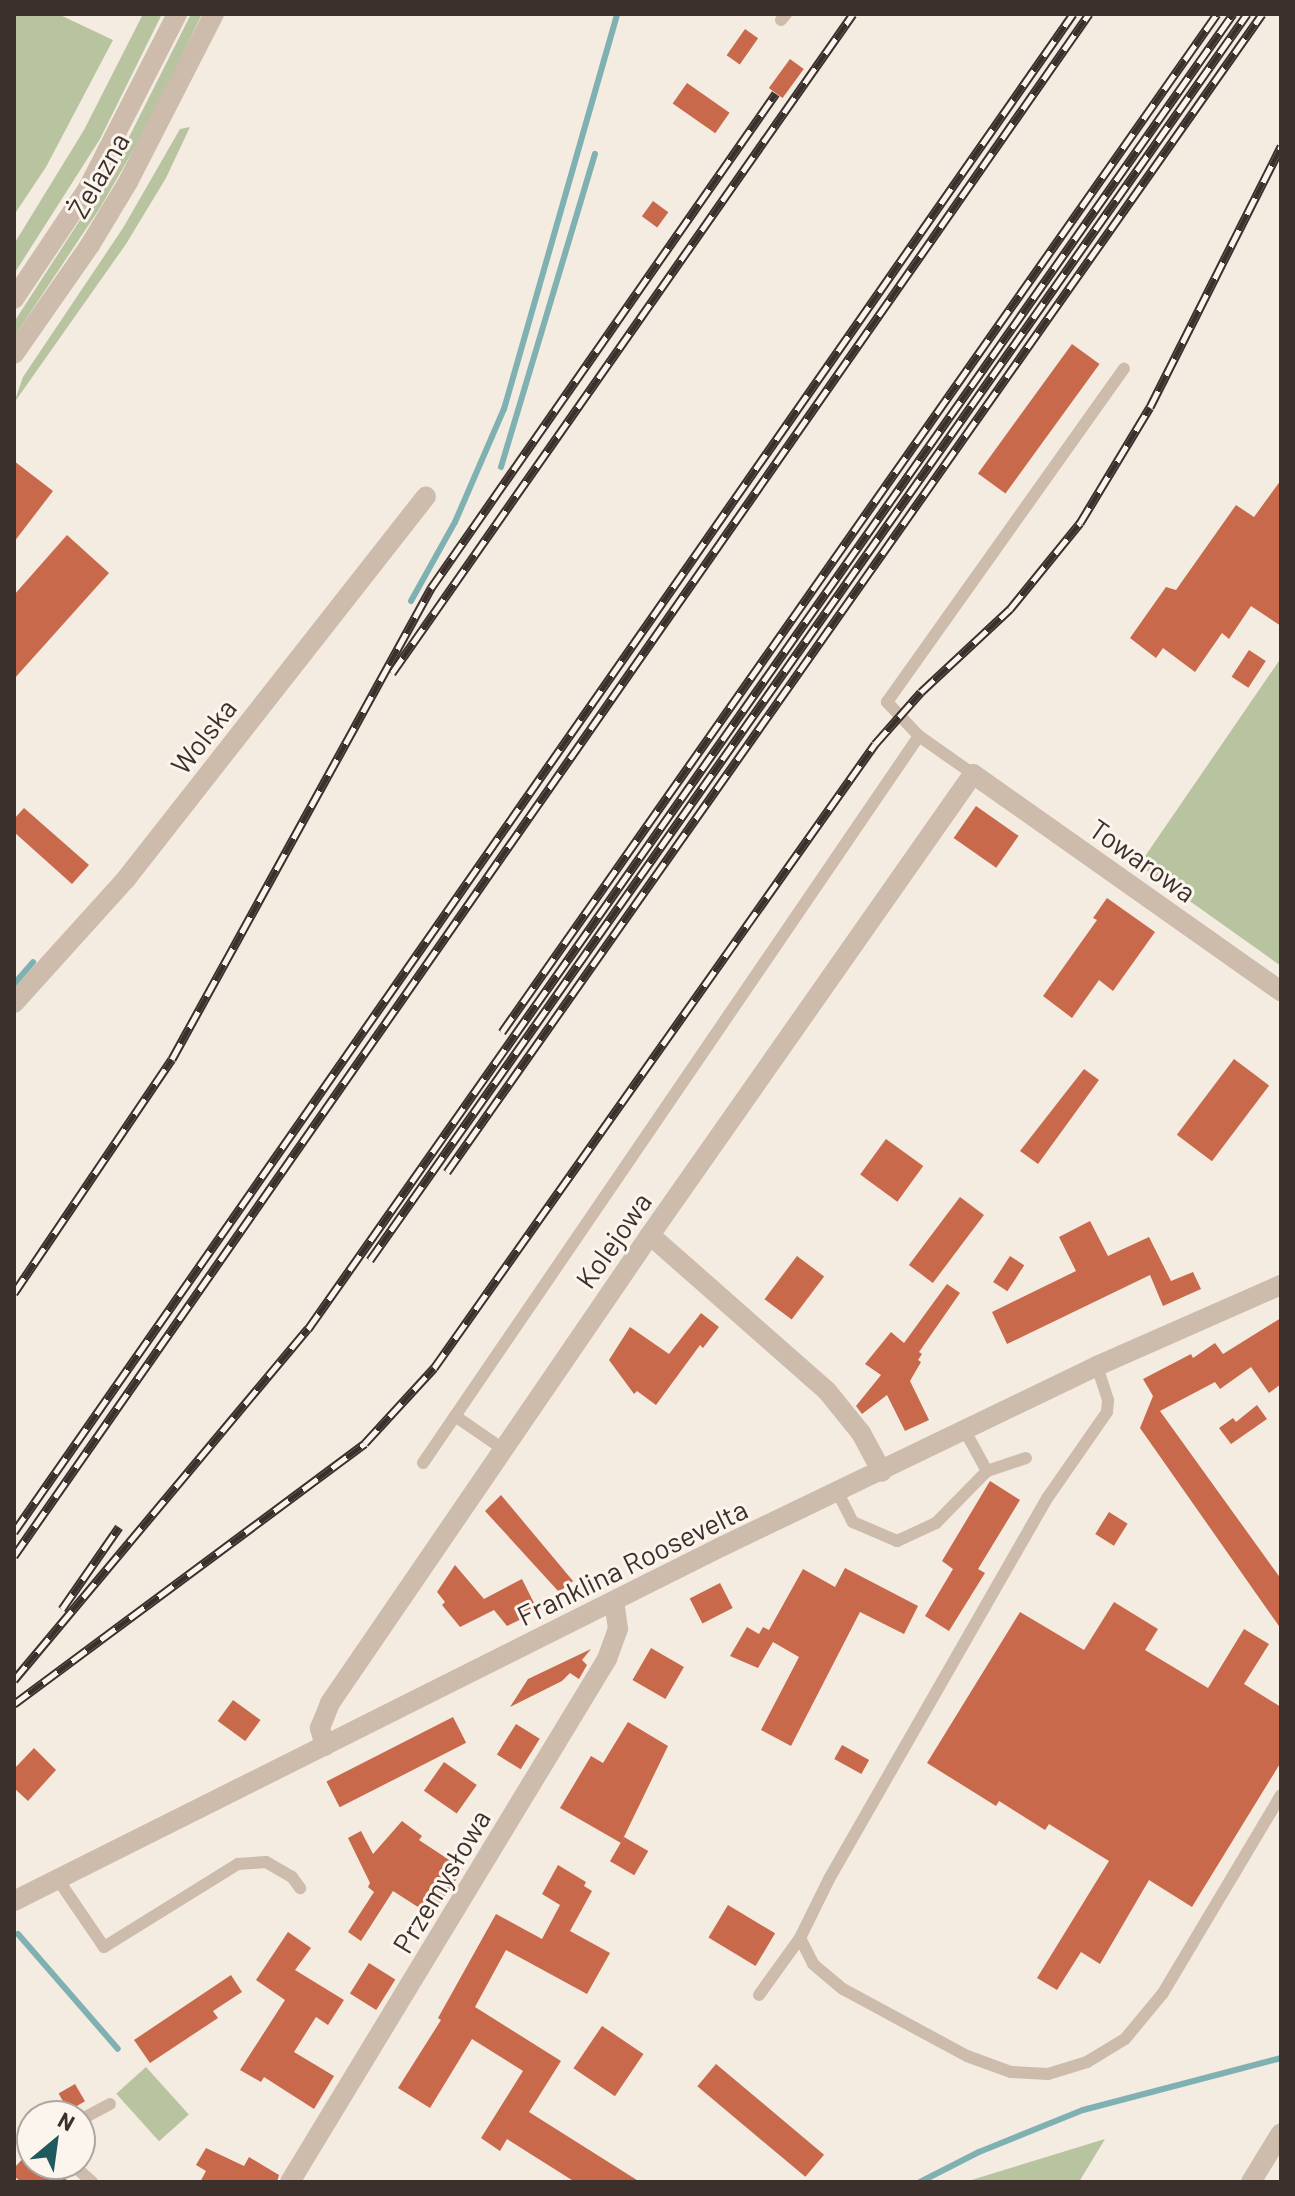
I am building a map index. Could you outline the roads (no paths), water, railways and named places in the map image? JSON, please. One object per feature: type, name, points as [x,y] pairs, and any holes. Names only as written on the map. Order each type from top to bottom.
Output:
[{"type":"street","name":"Żelazna","points":[[14,299],[87,190],[177,14]]},
{"type":"street","name":"Żelazna","points":[[14,354],[66,280],[128,182],[214,14]]},
{"type":"street","name":"Wolska","points":[[14,1003],[126,879],[426,497]]},
{"type":"street","name":"Towarowa","points":[[973,774],[1281,991]]},
{"type":"street","name":"Kolejowa","points":[[325,1746],[320,1728],[322,1716],[650,1235],[973,774]]},
{"type":"street","points":[[650,1235],[827,1391],[861,1433],[882,1472]]},
{"type":"street","name":"Franklina Roosevelta","points":[[14,1901],[1097,1366],[1281,1285]]},
{"type":"street","name":"Przemysłowa","points":[[290,2182],[607,1659],[618,1629],[614,1602]]},
{"type":"street","points":[[1251,2182],[1281,2133]]},
{"type":"lane","points":[[973,774],[919,736],[887,702],[1124,369]]},
{"type":"lane","points":[[423,1463],[919,736]]},
{"type":"lane","points":[[759,1995],[800,1938],[829,1879],[1048,1497],[1107,1412],[1108,1400],[1097,1366]]},
{"type":"lane","points":[[455,1416],[503,1449]]},
{"type":"lane","points":[[965,1431],[987,1471]]},
{"type":"lane","points":[[838,1493],[853,1522],[897,1541],[936,1523],[987,1471],[1026,1458]]},
{"type":"lane","points":[[800,1938],[813,1964],[843,1989],[967,2056],[1011,2072],[1048,2074],[1074,2066],[1125,2039],[1163,1993],[1281,1795]]},
{"type":"lane","points":[[59,1881],[104,1947],[238,1864],[266,1862],[292,1877],[300,1888]]},
{"type":"lane","points":[[96,2111],[110,2104]]},
{"type":"waterway","points":[[411,601],[455,522],[504,409],[617,14]]},
{"type":"waterway","points":[[501,467],[595,154]]},
{"type":"waterway","points":[[14,984],[33,962]]},
{"type":"waterway","points":[[18,1934],[118,2049]]},
{"type":"waterway","points":[[920,2182],[979,2152],[1083,2110],[1281,2058]]},
{"type":"railway","points":[[392,673],[853,14]]},
{"type":"railway","points":[[14,1532],[1073,14]]},
{"type":"railway","points":[[14,1556],[1089,14]]},
{"type":"railway","points":[[502,1032],[1217,14]]},
{"type":"railway","points":[[14,1680],[308,1329],[1233,14]]},
{"type":"railway","points":[[370,1260],[1247,14]]},
{"type":"railway","points":[[447,1172],[1262,14]]},
{"type":"railway","points":[[14,1293],[172,1059],[431,588],[776,93]]},
{"type":"railway","points":[[14,1704],[365,1443],[434,1368],[875,744],[921,692],[1010,609],[1080,523],[1150,407],[1281,146]]},
{"type":"railway","points":[[62,1609],[119,1527]]}]
